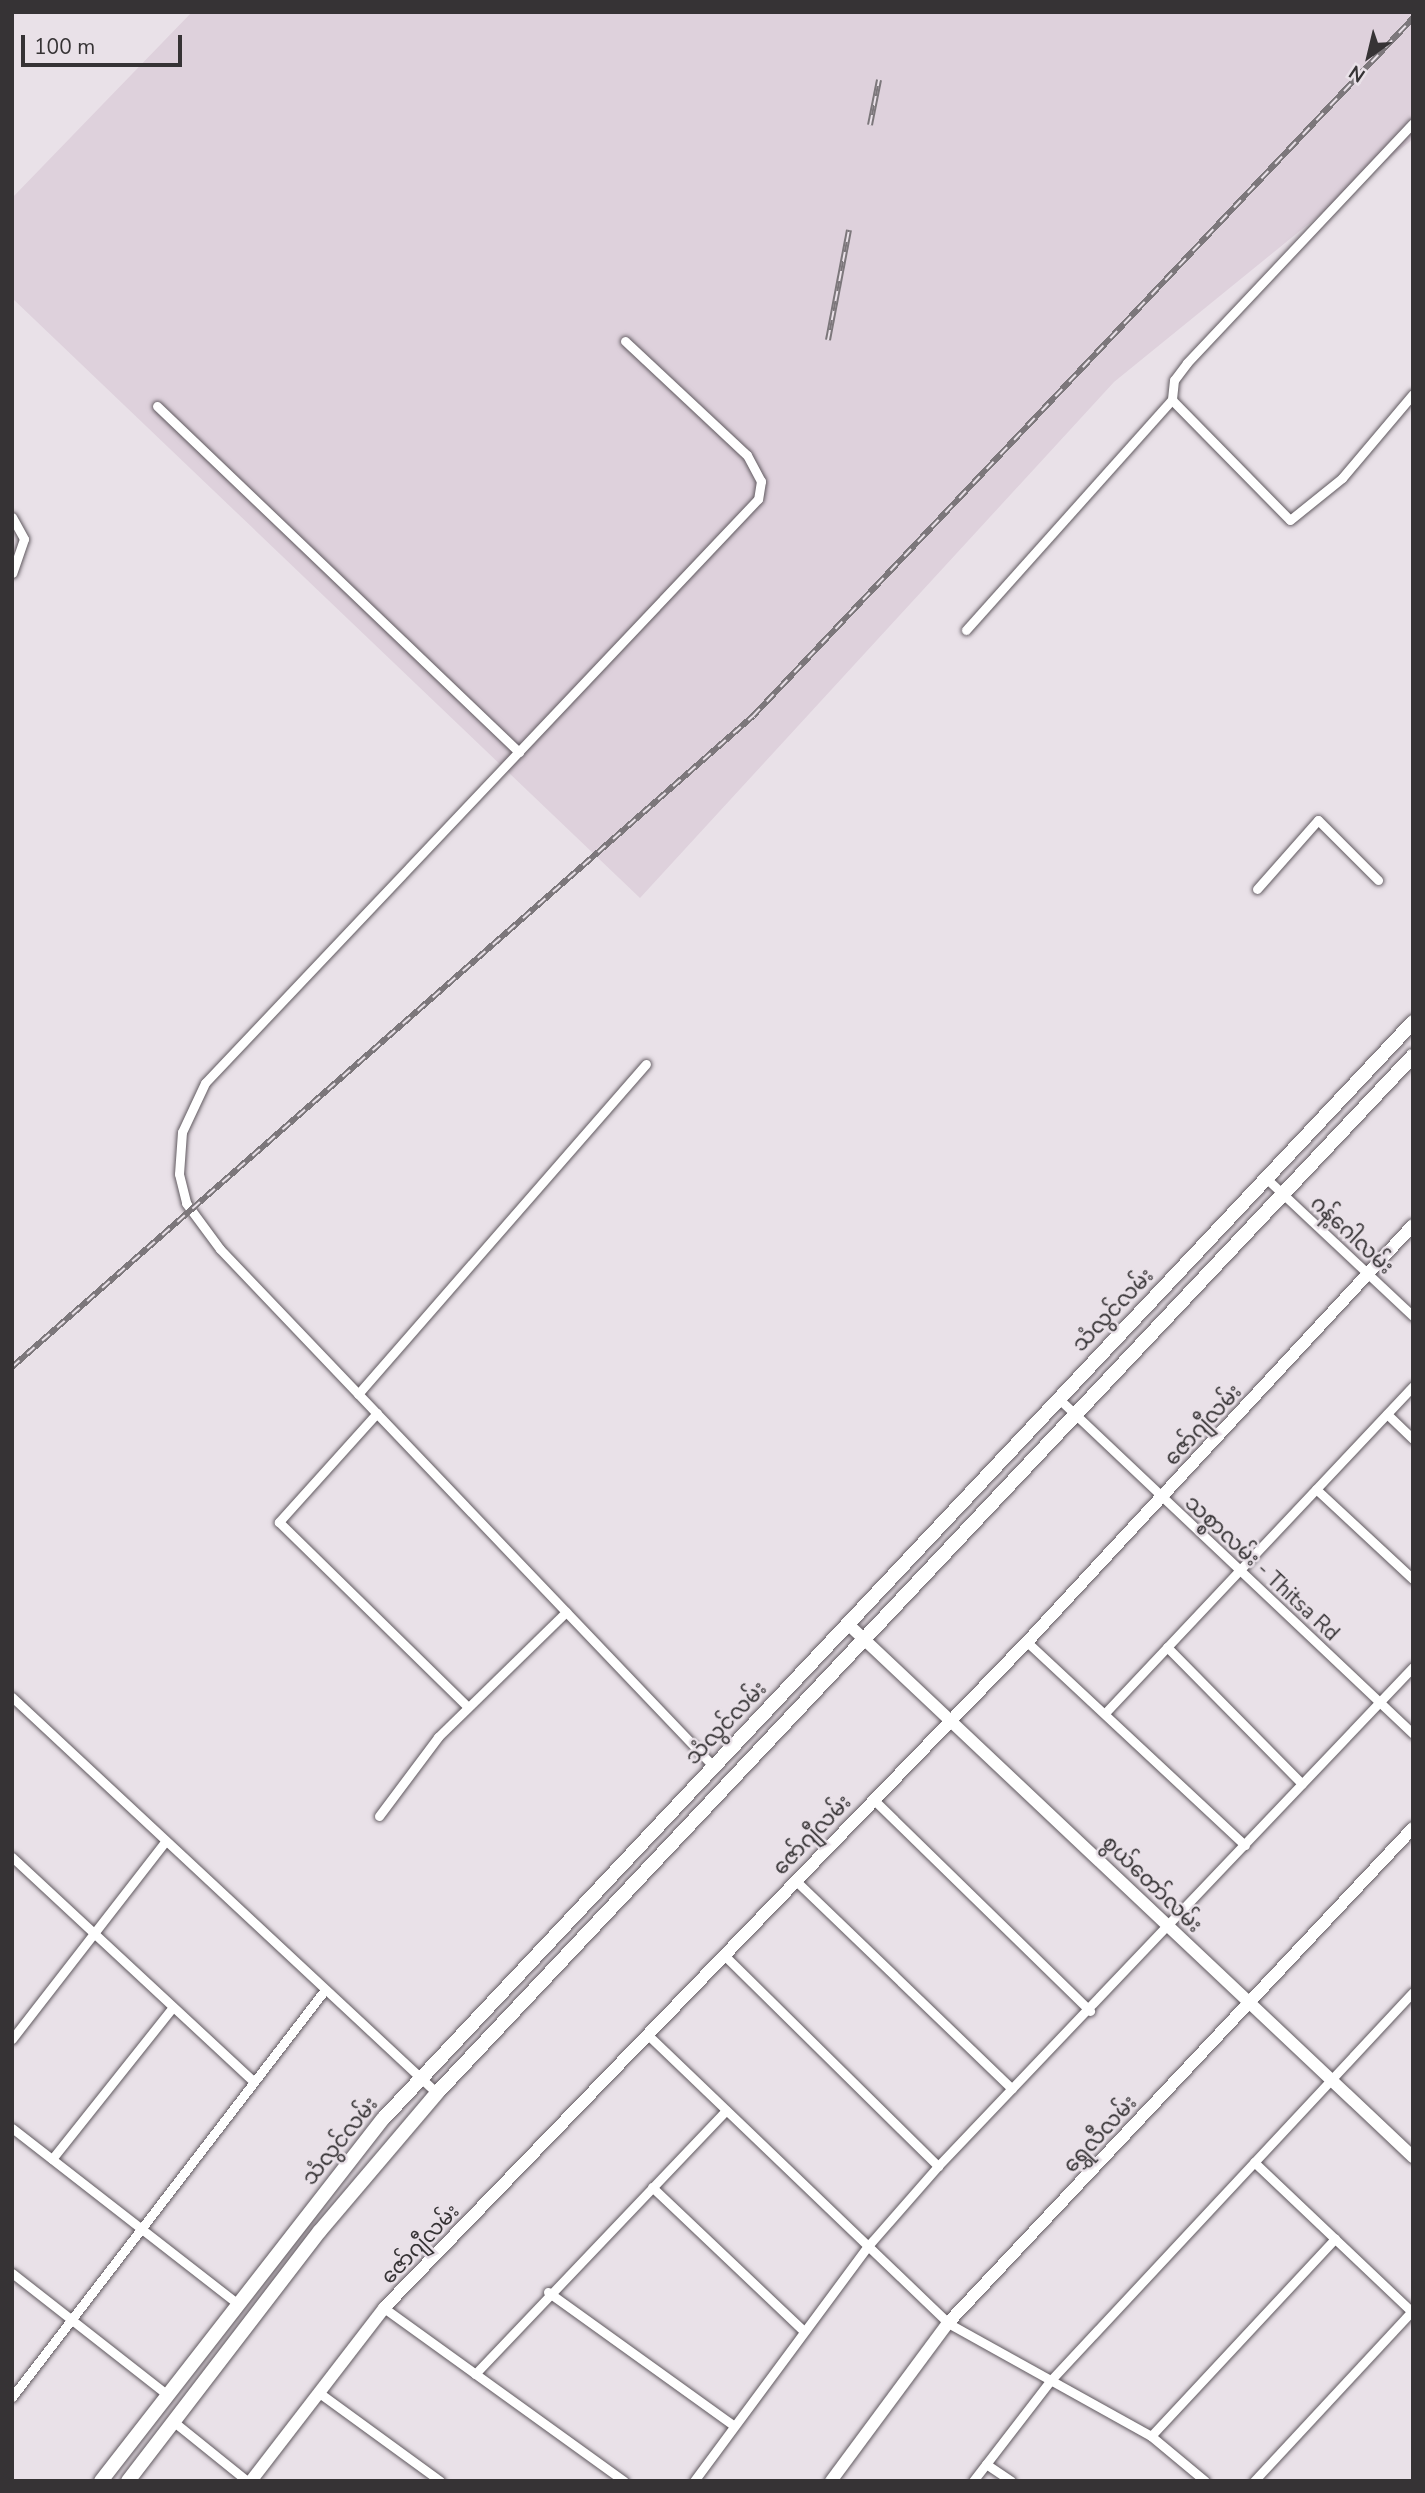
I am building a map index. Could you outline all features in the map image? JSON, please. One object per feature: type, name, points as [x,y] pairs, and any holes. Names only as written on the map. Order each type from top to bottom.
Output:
[{"type":"main road","name":"သံလွင်လမ်း","points":[[101,2481],[238,2304],[421,2078],[713,1766],[850,1626],[1058,1398],[1413,1022]]},
{"type":"main road","name":"သံလွင်လမ်း","points":[[128,2481],[320,2231],[437,2093],[1074,1413],[1413,1056]]},
{"type":"main road","points":[[639,1846],[655,1861]]},
{"type":"street","points":[[966,630],[1172,400],[1174,380],[1187,363],[1413,122]]},
{"type":"street","points":[[625,341],[747,454],[761,491],[205,1083],[181,1132],[179,1174],[199,1223],[713,1766]]},
{"type":"street","points":[[1172,400],[1290,520],[1342,478],[1413,394]]},
{"type":"street","points":[[157,406],[519,751]]},
{"type":"street","points":[[12,517],[24,539],[12,573]]},
{"type":"street","points":[[1257,889],[1318,820],[1378,880]]},
{"type":"street","points":[[358,1394],[646,1065]]},
{"type":"street","name":"ဂန့်ဂေါလမ်း","points":[[1267,1179],[1413,1316]]},
{"type":"street","name":"ဇော်ဂျီလမ်း","points":[[249,2481],[384,2308],[649,2036],[951,1717],[1027,1642],[1413,1225]]},
{"type":"street","points":[[1106,1712],[1413,1386]]},
{"type":"street","name":"သစ္စာလမ်း - Thitsa Rd","points":[[1058,1398],[1413,1734]]},
{"type":"street","points":[[377,1413],[279,1522],[467,1706]]},
{"type":"street","points":[[1387,1414],[1413,1439]]},
{"type":"street","points":[[1316,1489],[1413,1579]]},
{"type":"street","points":[[379,1816],[467,1706],[566,1612]]},
{"type":"street","name":"စွယ်တော်လမ်း","points":[[850,1626],[951,1717],[1168,1927],[1413,2157]]},
{"type":"street","points":[[1027,1642],[1106,1712],[1245,1845]]},
{"type":"street","points":[[1167,1647],[1302,1784]]},
{"type":"street","points":[[694,2481],[868,2246],[938,2166],[1090,2011],[1413,1667]]},
{"type":"street","points":[[12,1696],[324,1991],[437,2093]]},
{"type":"street","points":[[874,1800],[1090,2011]]},
{"type":"street","name":"ရွှေလီလမ်း","points":[[831,2481],[948,2323],[1413,1828]]},
{"type":"street","points":[[12,2039],[165,1842]]},
{"type":"street","points":[[13,1861],[251,2079]]},
{"type":"street","points":[[795,1880],[1013,2089]]},
{"type":"street","points":[[724,1955],[938,2166]]},
{"type":"street","points":[[12,2397],[140,2231],[251,2079],[324,1991]]},
{"type":"street","points":[[973,2481],[1050,2381],[1413,1992]]},
{"type":"street","points":[[52,2159],[172,2008]]},
{"type":"street","points":[[649,2036],[948,2323],[1151,2436],[1205,2481]]},
{"type":"street","points":[[475,2374],[548,2292],[726,2110]]},
{"type":"street","points":[[12,2128],[140,2231],[238,2304]]},
{"type":"street","points":[[1254,2162],[1412,2313],[1254,2481]]},
{"type":"street","points":[[652,2187],[804,2331]]},
{"type":"street","points":[[1151,2436],[1335,2239]]},
{"type":"street","points":[[12,2273],[169,2396]]},
{"type":"street","points":[[548,2292],[733,2425]]},
{"type":"street","points":[[384,2308],[624,2481]]},
{"type":"street","points":[[318,2392],[440,2481]]},
{"type":"street","points":[[158,2410],[249,2481]]},
{"type":"street","points":[[986,2464],[1011,2481]]},
{"type":"shaded area","points":[[192,12],[1413,12],[1413,139],[1114,382],[640,898],[12,298],[12,198]]},
{"type":"railway","points":[[12,1367],[753,716],[1413,18]]},
{"type":"railway","points":[[870,125],[879,80]]},
{"type":"railway","points":[[828,340],[849,230]]}]
